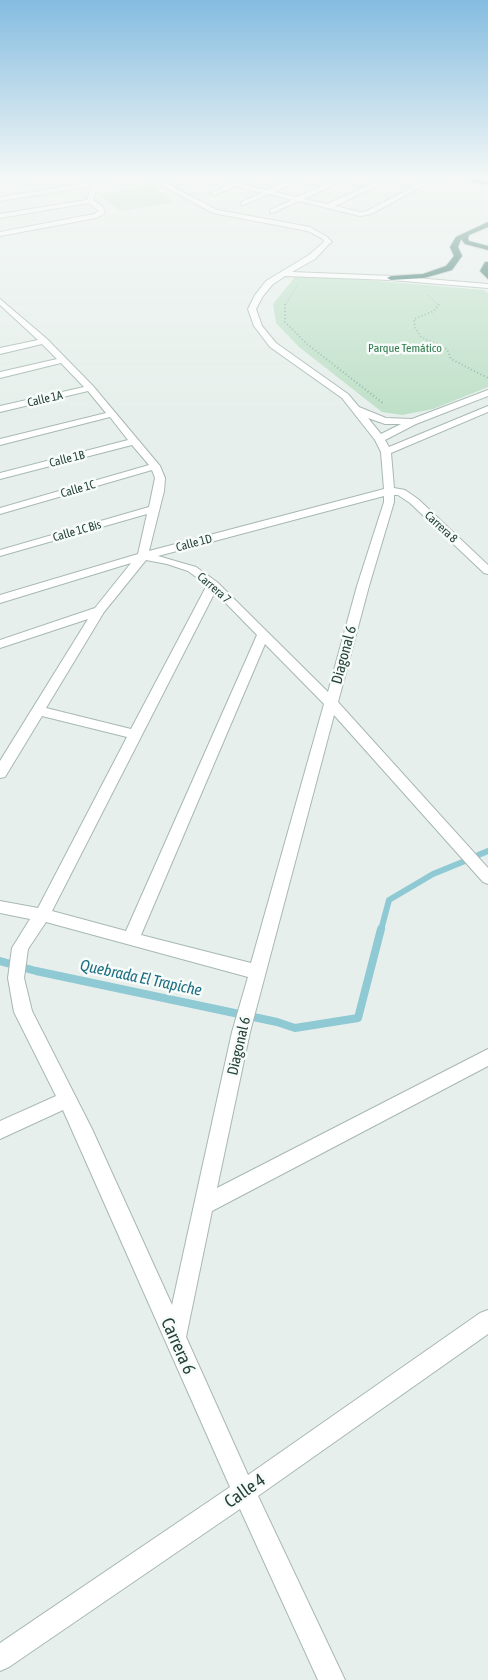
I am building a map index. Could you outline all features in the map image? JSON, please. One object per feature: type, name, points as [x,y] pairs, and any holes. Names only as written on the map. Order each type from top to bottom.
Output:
[{"type":"highway","points":[[392,278],[424,276],[449,268],[458,256]]},
{"type":"highway","points":[[488,264],[484,271],[488,277]]},
{"type":"street","name":"Diagonal 6","points":[[175,1338],[241,1032],[388,502],[386,452],[380,439],[345,396],[273,345],[258,326],[252,309],[259,294],[269,283],[313,256]]},
{"type":"street","points":[[284,274],[392,278],[488,286]]},
{"type":"street","points":[[0,301],[44,341],[90,388],[155,466],[160,478],[159,491],[145,540],[143,556],[99,611],[0,773]]},
{"type":"street","points":[[0,351],[44,341]]},
{"type":"street","points":[[0,375],[63,360]]},
{"type":"street","name":"Calle 1A","points":[[0,409],[90,388]]},
{"type":"street","points":[[380,439],[413,422],[488,393]]},
{"type":"street","points":[[354,406],[377,419],[392,422],[413,422]]},
{"type":"street","points":[[386,452],[488,410]]},
{"type":"street","points":[[0,442],[112,414]]},
{"type":"street","name":"Calle 1B","points":[[0,476],[134,442]]},
{"type":"street","name":"Calle 1C","points":[[0,511],[155,466]]},
{"type":"street","name":"Calle 1D","points":[[0,599],[143,556],[389,491]]},
{"type":"street","name":"Carrera 8","points":[[389,491],[401,492],[414,501],[488,571]]},
{"type":"street","name":"Calle 1C Bis","points":[[0,553],[154,509]]},
{"type":"street","name":"Carrera 7","points":[[143,556],[192,569],[213,584],[331,703],[488,878]]},
{"type":"street","points":[[42,915],[213,584]]},
{"type":"street","points":[[0,644],[99,611]]},
{"type":"street","points":[[131,940],[263,635]]},
{"type":"street","points":[[37,710],[134,734]]},
{"type":"street","points":[[0,907],[42,915],[257,972]]},
{"type":"street","name":"Carrera 6","points":[[42,915],[20,948],[16,978],[23,1012],[68,1099],[244,1492],[332,1680]]},
{"type":"street","points":[[204,1205],[488,1057]]},
{"type":"street","points":[[0,1130],[68,1099]]},
{"type":"street","name":"Calle 4","points":[[0,1658],[244,1492],[488,1321]]},
{"type":"path","points":[[297,286],[284,304],[285,322],[307,344],[387,406]]},
{"type":"path","points":[[426,294],[439,304],[434,311],[414,319],[415,328],[421,337],[447,349],[451,359],[488,378]]},
{"type":"green space","name":"Parque Temático","points":[[295,277],[355,279],[484,290],[488,293],[488,387],[433,409],[402,415],[382,412],[299,347],[276,323],[273,304]]},
{"type":"waterway","points":[[476,856],[488,851]]},
{"type":"waterway","points":[[381,930],[389,900],[433,874],[465,861]]},
{"type":"waterway","name":"Quebrada El Trapiche","points":[[0,961],[36,971],[277,1022],[295,1028],[358,1018],[381,929]]}]
